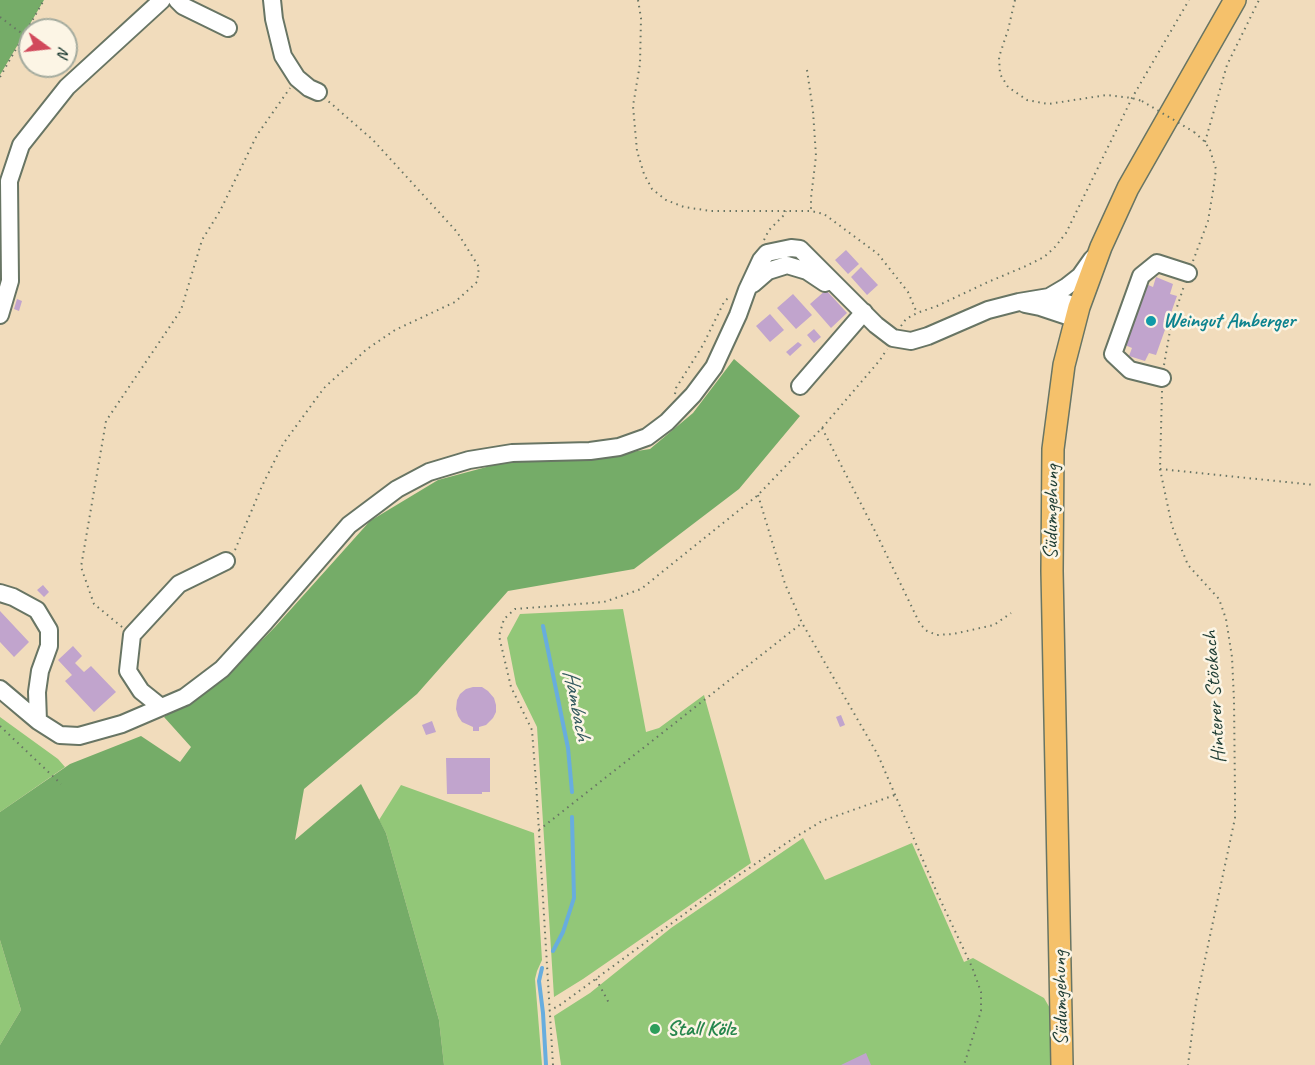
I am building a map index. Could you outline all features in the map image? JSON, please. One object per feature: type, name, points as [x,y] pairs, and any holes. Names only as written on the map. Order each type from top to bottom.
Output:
[{"type":"main road","name":"Südumgehung","points":[[1062,1065],[1052,571],[1053,449],[1064,365],[1078,313],[1101,246],[1128,188],[1235,0]]},
{"type":"street","points":[[0,315],[10,281],[9,181],[21,145],[67,87],[162,0]]},
{"type":"street","points":[[177,0],[183,6],[228,28]]},
{"type":"street","points":[[272,0],[283,56],[297,78],[318,92]]},
{"type":"street","points":[[0,689],[38,721],[60,735],[79,736],[122,724],[185,697],[222,669],[349,525],[397,489],[429,472],[470,460],[512,453],[590,451],[619,447],[647,437],[677,412],[714,367],[741,316],[764,256],[791,248],[800,249],[892,338],[910,341],[928,336],[988,310],[1048,297],[1080,276],[1101,246]]},
{"type":"street","points":[[1162,378],[1130,370],[1113,354],[1141,276],[1157,263],[1188,273]]},
{"type":"street","points":[[753,289],[768,271],[787,265],[807,272],[861,309]]},
{"type":"street","points":[[1048,297],[1078,313]]},
{"type":"street","points":[[1018,302],[1078,313]]},
{"type":"street","points":[[800,386],[861,309]]},
{"type":"street","points":[[161,707],[141,691],[128,671],[132,635],[179,584],[225,561]]},
{"type":"street","points":[[0,593],[37,610],[50,630],[49,646],[40,671],[37,692],[38,721]]},
{"type":"path","points":[[34,18],[44,0]]},
{"type":"path","points":[[638,0],[641,18],[640,64],[633,106],[637,151],[644,174],[652,189],[666,200],[684,207],[711,211],[811,211],[824,214],[878,254],[908,292],[917,313]]},
{"type":"path","points":[[1016,0],[999,57],[1000,74],[1008,87],[1027,100],[1048,104],[1107,95],[1132,98],[1194,132],[1205,142],[1227,65],[1259,0]]},
{"type":"path","points":[[553,1065],[532,730],[511,687],[499,636],[504,619],[515,609],[604,602],[641,589],[758,495],[822,428],[880,360],[906,319],[1044,257],[1066,233],[1132,98],[1189,0]]},
{"type":"path","points":[[0,17],[18,30]]},
{"type":"path","points":[[0,77],[18,46]]},
{"type":"path","points":[[807,70],[816,156],[811,211]]},
{"type":"path","points":[[132,635],[94,604],[81,567],[106,421],[181,310],[202,240],[220,211],[257,135],[297,78]]},
{"type":"path","points":[[225,561],[235,550],[262,486],[283,444],[324,388],[367,349],[395,330],[454,302],[477,282],[479,267],[457,232],[373,140],[318,92]]},
{"type":"path","name":"Hinterer Stöckach","points":[[1188,1065],[1196,1002],[1234,818],[1235,770],[1232,657],[1226,619],[1219,599],[1188,565],[1172,526],[1160,469],[1162,378],[1171,325],[1208,221],[1214,185],[1216,169],[1205,142]]},
{"type":"path","points":[[764,256],[760,246],[769,230],[786,212]]},
{"type":"path","points":[[677,412],[674,399],[676,388],[703,345],[724,302],[734,292],[753,289]]},
{"type":"path","points":[[822,428],[920,624],[927,632],[937,635],[954,634],[994,625],[1011,614]]},
{"type":"path","points":[[1160,469],[1315,485]]},
{"type":"path","points":[[758,495],[785,584],[802,623],[878,755],[938,895],[972,967],[981,992],[981,1011],[964,1065]]},
{"type":"path","points":[[539,830],[802,623]]},
{"type":"path","points":[[0,726],[61,784]]},
{"type":"path","points":[[549,1011],[724,885],[794,838],[822,821],[895,795]]},
{"type":"path","points":[[596,979],[609,1003]]},
{"type":"green space","points":[[0,0],[44,0],[33,18],[18,18],[18,44],[0,75]]},
{"type":"green space","points":[[734,359],[800,416],[739,489],[634,569],[508,591],[417,694],[304,789],[295,840],[361,784],[386,833],[439,1020],[444,1065],[0,1065],[0,1045],[21,1010],[0,940],[0,812],[70,764],[141,736],[180,762],[191,747],[164,717],[223,679],[275,627],[370,521],[438,480],[520,458],[592,458],[650,449],[693,413]]},
{"type":"green space","points":[[623,609],[646,732],[659,728],[704,695],[751,863],[554,997],[537,727],[516,684],[507,638],[520,614]]},
{"type":"green space","points":[[0,717],[58,759],[65,767],[0,812]]},
{"type":"green space","points":[[401,785],[534,833],[542,960],[535,979],[542,1065],[444,1065],[439,1020],[386,833],[379,820]]},
{"type":"green space","points":[[803,838],[825,880],[912,843],[964,962],[973,958],[1044,998],[1051,1010],[1050,1065],[561,1065],[554,1016],[590,993],[671,928]]},
{"type":"green space","points":[[0,940],[21,1010],[0,1045]]},
{"type":"building","points":[[846,250],[859,264],[848,274],[835,260]]},
{"type":"building","points":[[861,267],[878,285],[867,295],[851,277]]},
{"type":"building","name":"Weingut Amberger","points":[[1156,277],[1173,284],[1170,294],[1177,296],[1156,355],[1149,353],[1145,361],[1129,356],[1132,348],[1125,345],[1146,284],[1153,287]]},
{"type":"building","points":[[826,290],[847,313],[831,328],[810,304]]},
{"type":"building","points":[[793,294],[812,315],[796,329],[777,308]]},
{"type":"building","points":[[17,299],[22,301],[19,311],[14,309]]},
{"type":"building","points":[[770,314],[784,330],[770,342],[756,326]]},
{"type":"building","points":[[814,329],[821,337],[814,343],[807,335]]},
{"type":"building","points":[[798,342],[802,345],[790,356],[786,352]]},
{"type":"building","points":[[43,585],[49,592],[44,597],[37,590]]},
{"type":"building","points":[[0,611],[29,642],[14,657],[0,642]]},
{"type":"building","points":[[73,646],[82,656],[75,663],[84,672],[91,666],[116,692],[94,712],[65,681],[72,675],[58,660]]},
{"type":"building","points":[[473,687],[482,687],[488,691],[496,705],[493,718],[486,725],[479,727],[479,731],[473,731],[473,727],[462,722],[456,709],[460,694]]},
{"type":"building","points":[[841,715],[845,725],[840,727],[836,717]]},
{"type":"building","points":[[432,721],[436,732],[426,735],[422,725]]},
{"type":"building","points":[[446,758],[490,758],[490,792],[447,794]]},
{"type":"building","points":[[866,1053],[871,1065],[841,1065]]},
{"type":"waterway","name":"Hambach","points":[[543,626],[568,748],[572,792]]},
{"type":"waterway","name":"Hambach","points":[[553,951],[563,932],[574,898],[572,817]]},
{"type":"waterway","name":"Hambach","points":[[542,968],[539,981],[546,1065]]},
{"type":"place","name":"Weingut Amberger","points":[[1151,321]]},
{"type":"place","name":"Stall Kölz","points":[[655,1029]]}]
